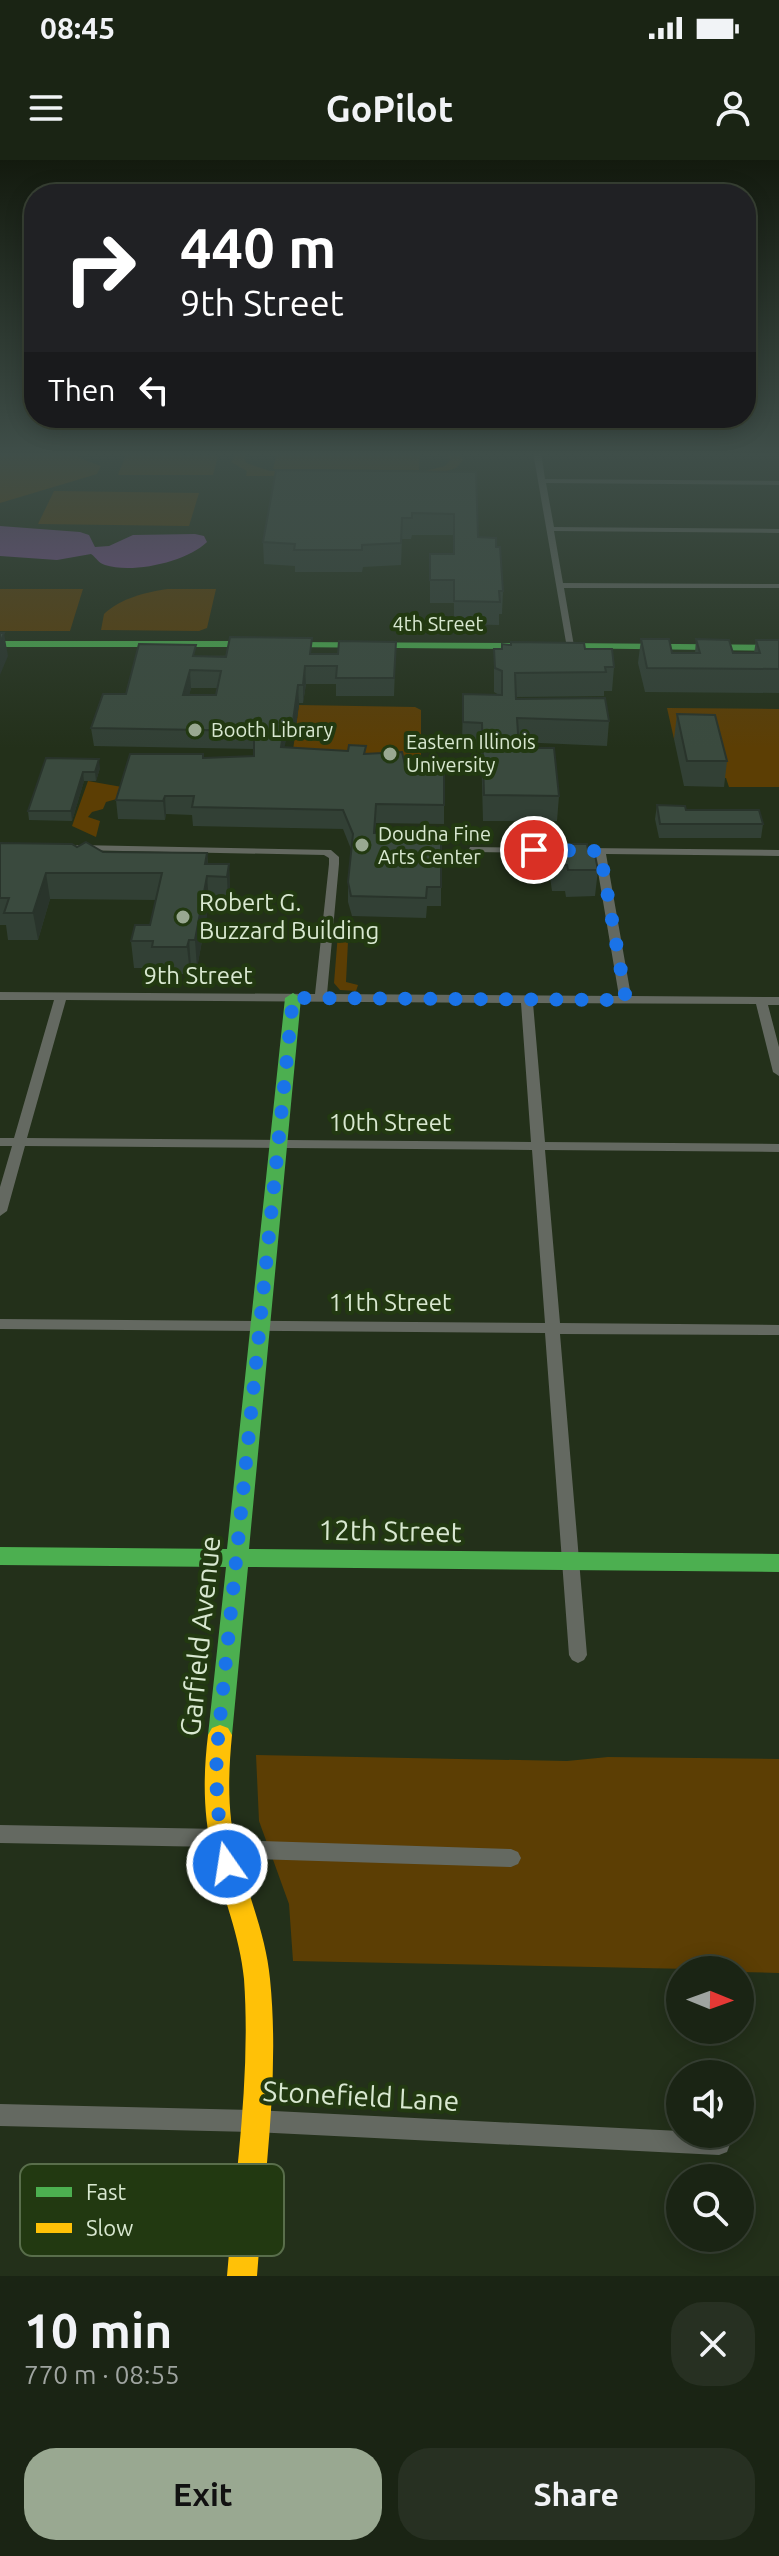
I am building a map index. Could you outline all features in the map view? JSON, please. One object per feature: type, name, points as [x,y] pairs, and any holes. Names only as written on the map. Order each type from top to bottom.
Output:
[{"type":"street","points":[[554,551],[570,646]]},
{"type":"street","points":[[560,585],[779,586]]},
{"type":"street","name":"4th Street","points":[[0,644],[779,648]]},
{"type":"street","points":[[69,848],[327,852],[334,857],[334,864],[321,998]]},
{"type":"street","points":[[474,849],[779,853]]},
{"type":"street","points":[[600,851],[626,1000]]},
{"type":"street","name":"9th Street","points":[[0,996],[779,1001]]},
{"type":"street","points":[[0,1211],[61,997]]},
{"type":"street","name":"Garfield Avenue","points":[[249,2164],[258,2035],[257,1977],[249,1930],[222,1844],[215,1784],[293,998]]},
{"type":"street","points":[[527,1000],[578,1655]]},
{"type":"street","points":[[761,1001],[779,1072]]},
{"type":"street","name":"10th Street","points":[[0,1142],[779,1148]]},
{"type":"street","name":"11th Street","points":[[0,1324],[779,1330]]},
{"type":"street","name":"12th Street","points":[[0,1556],[779,1563]]},
{"type":"street","points":[[0,1834],[511,1858]]},
{"type":"street","name":"Stonefield Lane","points":[[0,2115],[252,2121],[666,2141]]},
{"type":"street","name":"Garfield Avenue","points":[[242,2276],[243,2256]]},
{"type":"shaded area","points":[[0,551],[195,551],[159,564],[130,568],[103,564],[91,554],[57,560],[0,556]]},
{"type":"shaded area","points":[[0,589],[83,589],[70,631],[0,631]]},
{"type":"shaded area","points":[[168,589],[216,589],[207,628],[199,631],[101,630],[104,614],[118,604]]},
{"type":"shaded area","points":[[299,705],[415,707],[421,710],[421,759],[292,758]]},
{"type":"shaded area","points":[[667,708],[779,709],[779,787],[729,787],[726,778],[722,778],[674,739]]},
{"type":"shaded area","points":[[88,781],[122,787],[120,798],[106,802],[103,809],[92,812],[88,817],[100,821],[96,837],[72,826]]},
{"type":"shaded area","points":[[339,921],[349,921],[346,982],[358,985],[356,991],[340,990],[334,983]]},
{"type":"shaded area","points":[[256,1755],[567,1761],[608,1757],[779,1759],[779,1973],[754,1972],[754,1956],[666,1956],[666,1969],[293,1961],[289,1904],[259,1821]]},
{"type":"building","points":[[454,551],[500,551],[503,591],[499,591],[500,602],[454,601],[454,580],[430,580],[430,554],[454,554]]},
{"type":"building","points":[[230,637],[312,638],[310,654],[338,654],[339,641],[396,642],[394,678],[336,678],[337,666],[305,666],[303,685],[298,685],[293,721],[285,721],[281,747],[348,751],[349,745],[366,746],[364,754],[402,752],[407,773],[444,773],[444,805],[376,804],[374,833],[441,834],[441,887],[427,887],[426,898],[351,896],[348,882],[353,834],[343,810],[192,807],[194,796],[165,796],[163,801],[116,800],[130,754],[203,754],[203,758],[254,756],[254,731],[91,728],[103,694],[126,694],[139,644],[196,645],[193,656],[226,657]],"holes":[[[190,670],[221,671],[216,695],[183,695]]]},
{"type":"building","points":[[641,639],[669,639],[672,653],[700,653],[696,639],[729,640],[733,653],[760,653],[756,640],[779,640],[779,669],[647,668]]},
{"type":"building","points":[[511,642],[584,643],[585,649],[612,649],[614,667],[605,667],[606,672],[515,673],[516,699],[605,698],[609,721],[517,718],[519,748],[554,748],[559,796],[484,795],[482,723],[463,722],[463,694],[502,695],[502,671],[495,668],[494,649],[502,649],[502,644],[511,645]]},
{"type":"building","points":[[677,714],[715,715],[727,761],[687,761]]},
{"type":"building","points":[[46,758],[99,759],[95,772],[83,772],[71,811],[28,811]]},
{"type":"building","points":[[657,805],[685,806],[686,810],[759,810],[763,824],[660,824]]},
{"type":"building","points":[[86,842],[103,852],[207,853],[205,864],[229,864],[227,877],[207,876],[195,940],[189,940],[187,947],[152,947],[153,941],[131,941],[135,925],[150,925],[162,873],[46,873],[33,913],[4,913],[9,898],[0,898],[0,843],[72,844],[77,847]]},
{"type":"building","points":[[558,844],[587,844],[588,850],[594,850],[598,870],[568,870],[567,865],[554,865],[552,851],[559,851]]},
{"type":"traffic: fast","points":[[0,644],[253,644]]},
{"type":"traffic: fast","points":[[287,645],[525,646]]},
{"type":"traffic: fast","points":[[563,646],[779,648]]},
{"type":"traffic: fast","points":[[220,1735],[293,998]]},
{"type":"traffic: fast","points":[[0,1556],[779,1563]]},
{"type":"traffic: slow","points":[[220,1735],[217,1812],[225,1855],[251,1942],[257,1979],[259,2052],[252,2164]]},
{"type":"traffic: slow","points":[[242,2276],[244,2256]]},
{"type":"place","name":"Booth Library","points":[[195,730]]},
{"type":"place","name":"Eastern Illinois University","points":[[390,754]]},
{"type":"place","name":"Doudna Fine Arts Center","points":[[362,845]]},
{"type":"place","name":"Robert G. Buzzard Building","points":[[183,917]]},
{"type":"route","points":[[227,1864],[218,1824],[215,1784],[217,1749],[293,998],[626,1000],[600,851],[534,850]]}]
